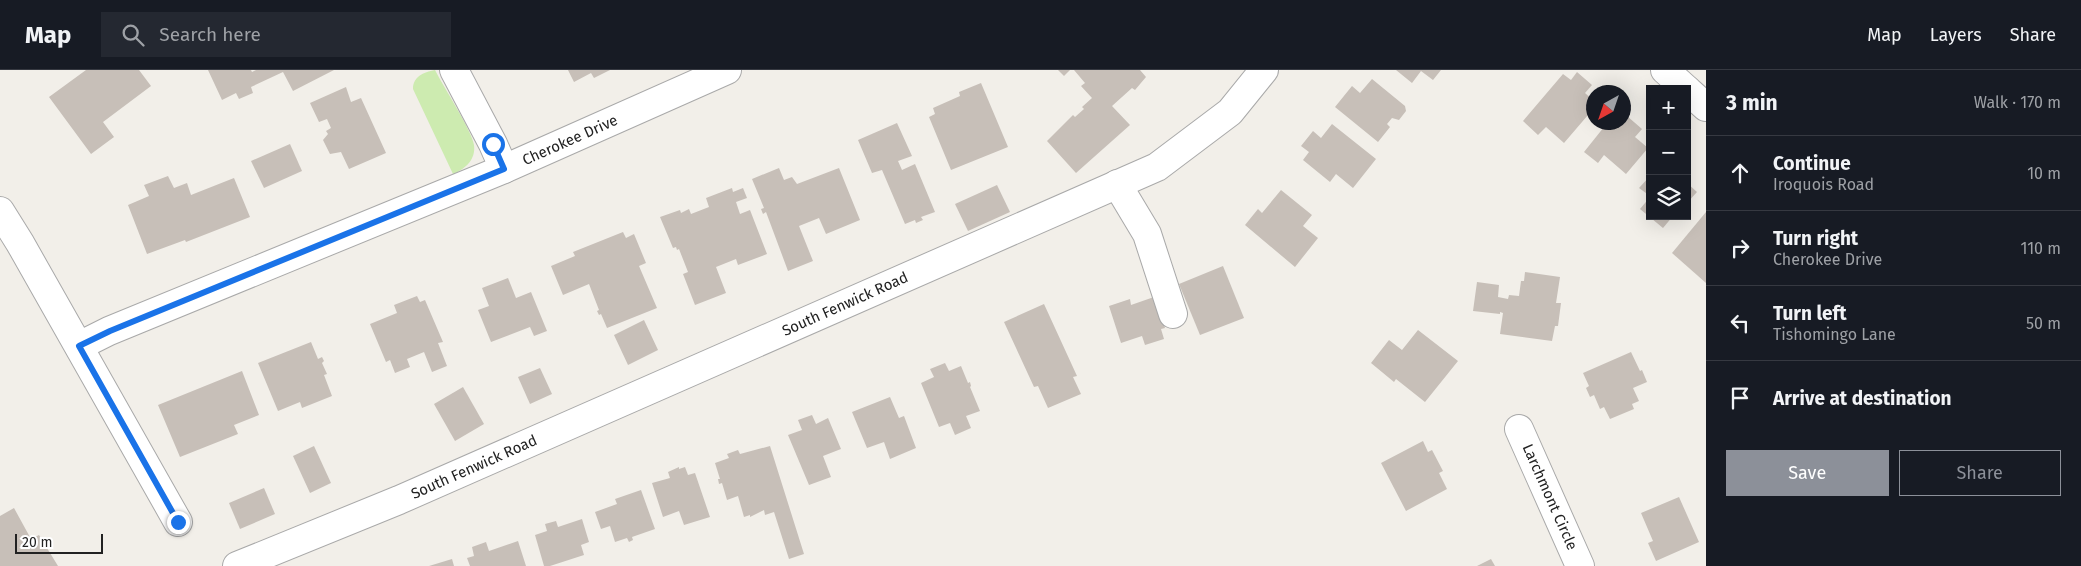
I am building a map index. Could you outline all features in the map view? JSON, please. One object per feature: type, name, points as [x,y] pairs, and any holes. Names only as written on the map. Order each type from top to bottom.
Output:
[{"type":"street","points":[[454,70],[504,169]]},
{"type":"street","name":"Cherokee Drive","points":[[79,346],[118,327],[504,169],[727,70]]},
{"type":"street","name":"South Fenwick Road","points":[[237,566],[399,500],[1157,167],[1230,112],[1264,70]]},
{"type":"street","points":[[1665,70],[1681,85]]},
{"type":"street","points":[[1691,94],[1706,107]]},
{"type":"street","points":[[1117,184],[1147,234],[1173,314]]},
{"type":"street","points":[[0,211],[79,346],[178,522]]},
{"type":"street","name":"Larchmont Circle","points":[[1519,429],[1580,566]]},
{"type":"green space","points":[[435,70],[463,119],[474,145],[473,155],[469,163],[453,174],[413,89],[413,85],[419,76]]},
{"type":"building","points":[[86,70],[139,70],[151,86],[103,122],[114,137],[91,154],[49,97]]},
{"type":"building","points":[[208,70],[251,70],[252,72],[256,70],[334,70],[293,91],[283,72],[251,87],[253,93],[239,99],[236,93],[222,100]]},
{"type":"building","points":[[568,70],[610,70],[594,78],[591,73],[574,82]]},
{"type":"building","points":[[1058,70],[1070,70],[1064,76]]},
{"type":"building","points":[[1074,70],[1140,70],[1146,77],[1135,90],[1132,88],[1112,106],[1130,125],[1076,173],[1047,141],[1073,115],[1075,117],[1084,109],[1082,107],[1092,98],[1081,86],[1085,83]]},
{"type":"building","points":[[1396,70],[1441,70],[1433,80],[1421,71],[1412,83]]},
{"type":"building","points":[[1577,72],[1592,85],[1586,85],[1586,117],[1564,143],[1546,127],[1538,135],[1523,121],[1563,74],[1571,80]]},
{"type":"building","points":[[1372,79],[1405,106],[1406,111],[1399,120],[1392,118],[1387,124],[1390,127],[1378,142],[1335,107],[1352,86],[1360,93]]},
{"type":"building","points":[[981,83],[1008,147],[951,170],[929,117],[935,114],[933,108],[960,96],[959,92]]},
{"type":"building","points":[[346,87],[351,102],[361,98],[386,153],[349,169],[341,152],[330,154],[323,140],[328,134],[326,131],[331,128],[327,119],[319,122],[310,103]]},
{"type":"building","points":[[1631,119],[1642,129],[1635,137],[1646,146],[1646,150],[1626,174],[1604,155],[1598,163],[1584,152],[1602,130],[1631,130]]},
{"type":"building","points":[[897,123],[912,156],[898,161],[902,170],[915,164],[935,212],[921,217],[923,220],[916,223],[915,220],[905,224],[882,170],[872,173],[858,140]]},
{"type":"building","points":[[1332,124],[1376,159],[1353,188],[1336,174],[1330,182],[1303,160],[1309,152],[1301,146],[1313,131],[1321,138]]},
{"type":"building","points":[[290,144],[302,171],[264,188],[251,161]]},
{"type":"building","points":[[779,168],[784,180],[792,177],[797,184],[839,168],[860,220],[826,234],[819,218],[799,226],[813,261],[788,271],[766,212],[763,214],[761,209],[764,208],[752,179]]},
{"type":"building","points":[[168,176],[174,188],[187,183],[191,195],[234,178],[250,217],[186,242],[185,240],[147,254],[128,205],[149,196],[144,185]]},
{"type":"building","points":[[1646,180],[1646,193],[1639,188]]},
{"type":"building","points":[[997,185],[1010,212],[968,231],[955,204]]},
{"type":"building","points":[[1691,187],[1697,192],[1691,199]]},
{"type":"building","points":[[732,188],[733,192],[743,188],[747,198],[736,202],[740,214],[750,210],[767,254],[738,265],[736,259],[716,267],[726,293],[695,305],[683,274],[688,272],[679,249],[673,248],[660,217],[680,210],[681,213],[689,209],[691,214],[709,207],[706,198]]},
{"type":"building","points":[[1281,190],[1312,215],[1303,226],[1318,238],[1295,267],[1245,225],[1258,209],[1262,213]]},
{"type":"building","points":[[1646,202],[1646,214],[1640,209]]},
{"type":"building","points":[[1706,212],[1706,283],[1672,253]]},
{"type":"building","points":[[1653,220],[1670,220],[1663,228]]},
{"type":"building","points":[[623,232],[626,238],[634,234],[646,263],[639,266],[657,308],[607,328],[601,314],[599,315],[597,311],[599,310],[589,284],[563,295],[551,266],[575,256],[573,252]]},
{"type":"building","points":[[1223,266],[1244,318],[1200,335],[1179,284]]},
{"type":"building","points":[[1525,272],[1560,277],[1556,303],[1561,303],[1558,326],[1555,326],[1552,341],[1500,334],[1503,313],[1473,311],[1477,282],[1499,285],[1498,297],[1508,299],[1509,295],[1519,296],[1521,281],[1524,281]]},
{"type":"building","points":[[508,278],[516,298],[531,292],[547,331],[534,336],[530,327],[491,342],[478,310],[489,306],[482,288]]},
{"type":"building","points":[[417,296],[420,302],[425,300],[443,342],[438,343],[447,366],[432,372],[424,352],[407,359],[410,367],[395,373],[390,360],[386,362],[370,324],[397,313],[394,305]]},
{"type":"building","points":[[1154,297],[1165,328],[1161,329],[1164,339],[1145,345],[1142,336],[1121,343],[1109,306],[1130,299],[1131,305]]},
{"type":"building","points":[[1044,304],[1077,376],[1073,377],[1081,394],[1048,408],[1038,386],[1034,387],[1004,322]]},
{"type":"building","points":[[644,320],[658,350],[628,365],[614,335]]},
{"type":"building","points":[[1418,330],[1458,361],[1425,402],[1396,379],[1394,382],[1371,363],[1389,340],[1402,350]]},
{"type":"building","points":[[311,342],[318,359],[322,357],[324,361],[322,363],[327,374],[324,375],[332,396],[302,408],[300,402],[278,411],[258,363]]},
{"type":"building","points":[[1631,352],[1647,382],[1633,388],[1639,401],[1632,404],[1634,409],[1610,419],[1604,407],[1600,409],[1594,395],[1590,397],[1586,388],[1589,386],[1583,373]]},
{"type":"building","points":[[945,363],[949,371],[961,366],[968,383],[970,382],[970,387],[980,411],[966,416],[971,428],[955,435],[950,423],[939,427],[921,383],[934,377],[930,369]]},
{"type":"building","points":[[540,368],[552,394],[530,404],[518,377]]},
{"type":"building","points":[[242,371],[259,415],[234,425],[238,434],[180,457],[158,405]]},
{"type":"building","points":[[463,387],[484,424],[455,441],[434,404]]},
{"type":"building","points":[[890,397],[899,418],[904,416],[916,448],[890,459],[884,442],[867,448],[852,412]]},
{"type":"building","points":[[812,415],[816,424],[828,418],[841,449],[823,456],[831,477],[809,485],[788,435],[802,430],[798,420]]},
{"type":"building","points":[[1423,441],[1428,452],[1432,450],[1443,471],[1439,473],[1447,489],[1406,511],[1381,463]]},
{"type":"building","points":[[314,446],[331,483],[310,493],[293,456]]},
{"type":"building","points":[[770,446],[804,554],[789,559],[774,512],[765,515],[764,510],[750,517],[750,515],[744,517],[738,496],[727,500],[722,483],[719,484],[718,479],[720,479],[715,463],[729,458],[727,454],[738,450],[740,454]]},
{"type":"building","points":[[679,467],[679,469],[685,467],[688,475],[695,473],[710,517],[684,525],[679,511],[663,517],[652,483],[670,478],[668,472]]},
{"type":"building","points":[[264,488],[275,514],[240,529],[229,503]]},
{"type":"building","points":[[641,490],[655,529],[632,537],[633,540],[629,542],[627,538],[615,542],[610,526],[601,529],[595,512],[617,504],[615,499]]},
{"type":"building","points":[[1679,497],[1699,542],[1656,561],[1648,543],[1653,541],[1641,513]]},
{"type":"building","points":[[14,508],[31,539],[39,535],[58,566],[0,566],[0,516]]},
{"type":"building","points":[[582,519],[589,542],[581,545],[584,555],[550,566],[544,566],[535,535],[547,531],[545,524],[556,521],[558,527]]},
{"type":"building","points":[[518,541],[526,566],[470,566],[467,558],[474,556],[472,547],[486,542],[489,551]]},
{"type":"building","points":[[452,559],[454,566],[429,566]]},
{"type":"building","points":[[1491,559],[1495,566],[1477,566]]},
{"type":"route","points":[[178,522],[79,346],[110,331],[504,169],[493,144]]}]
